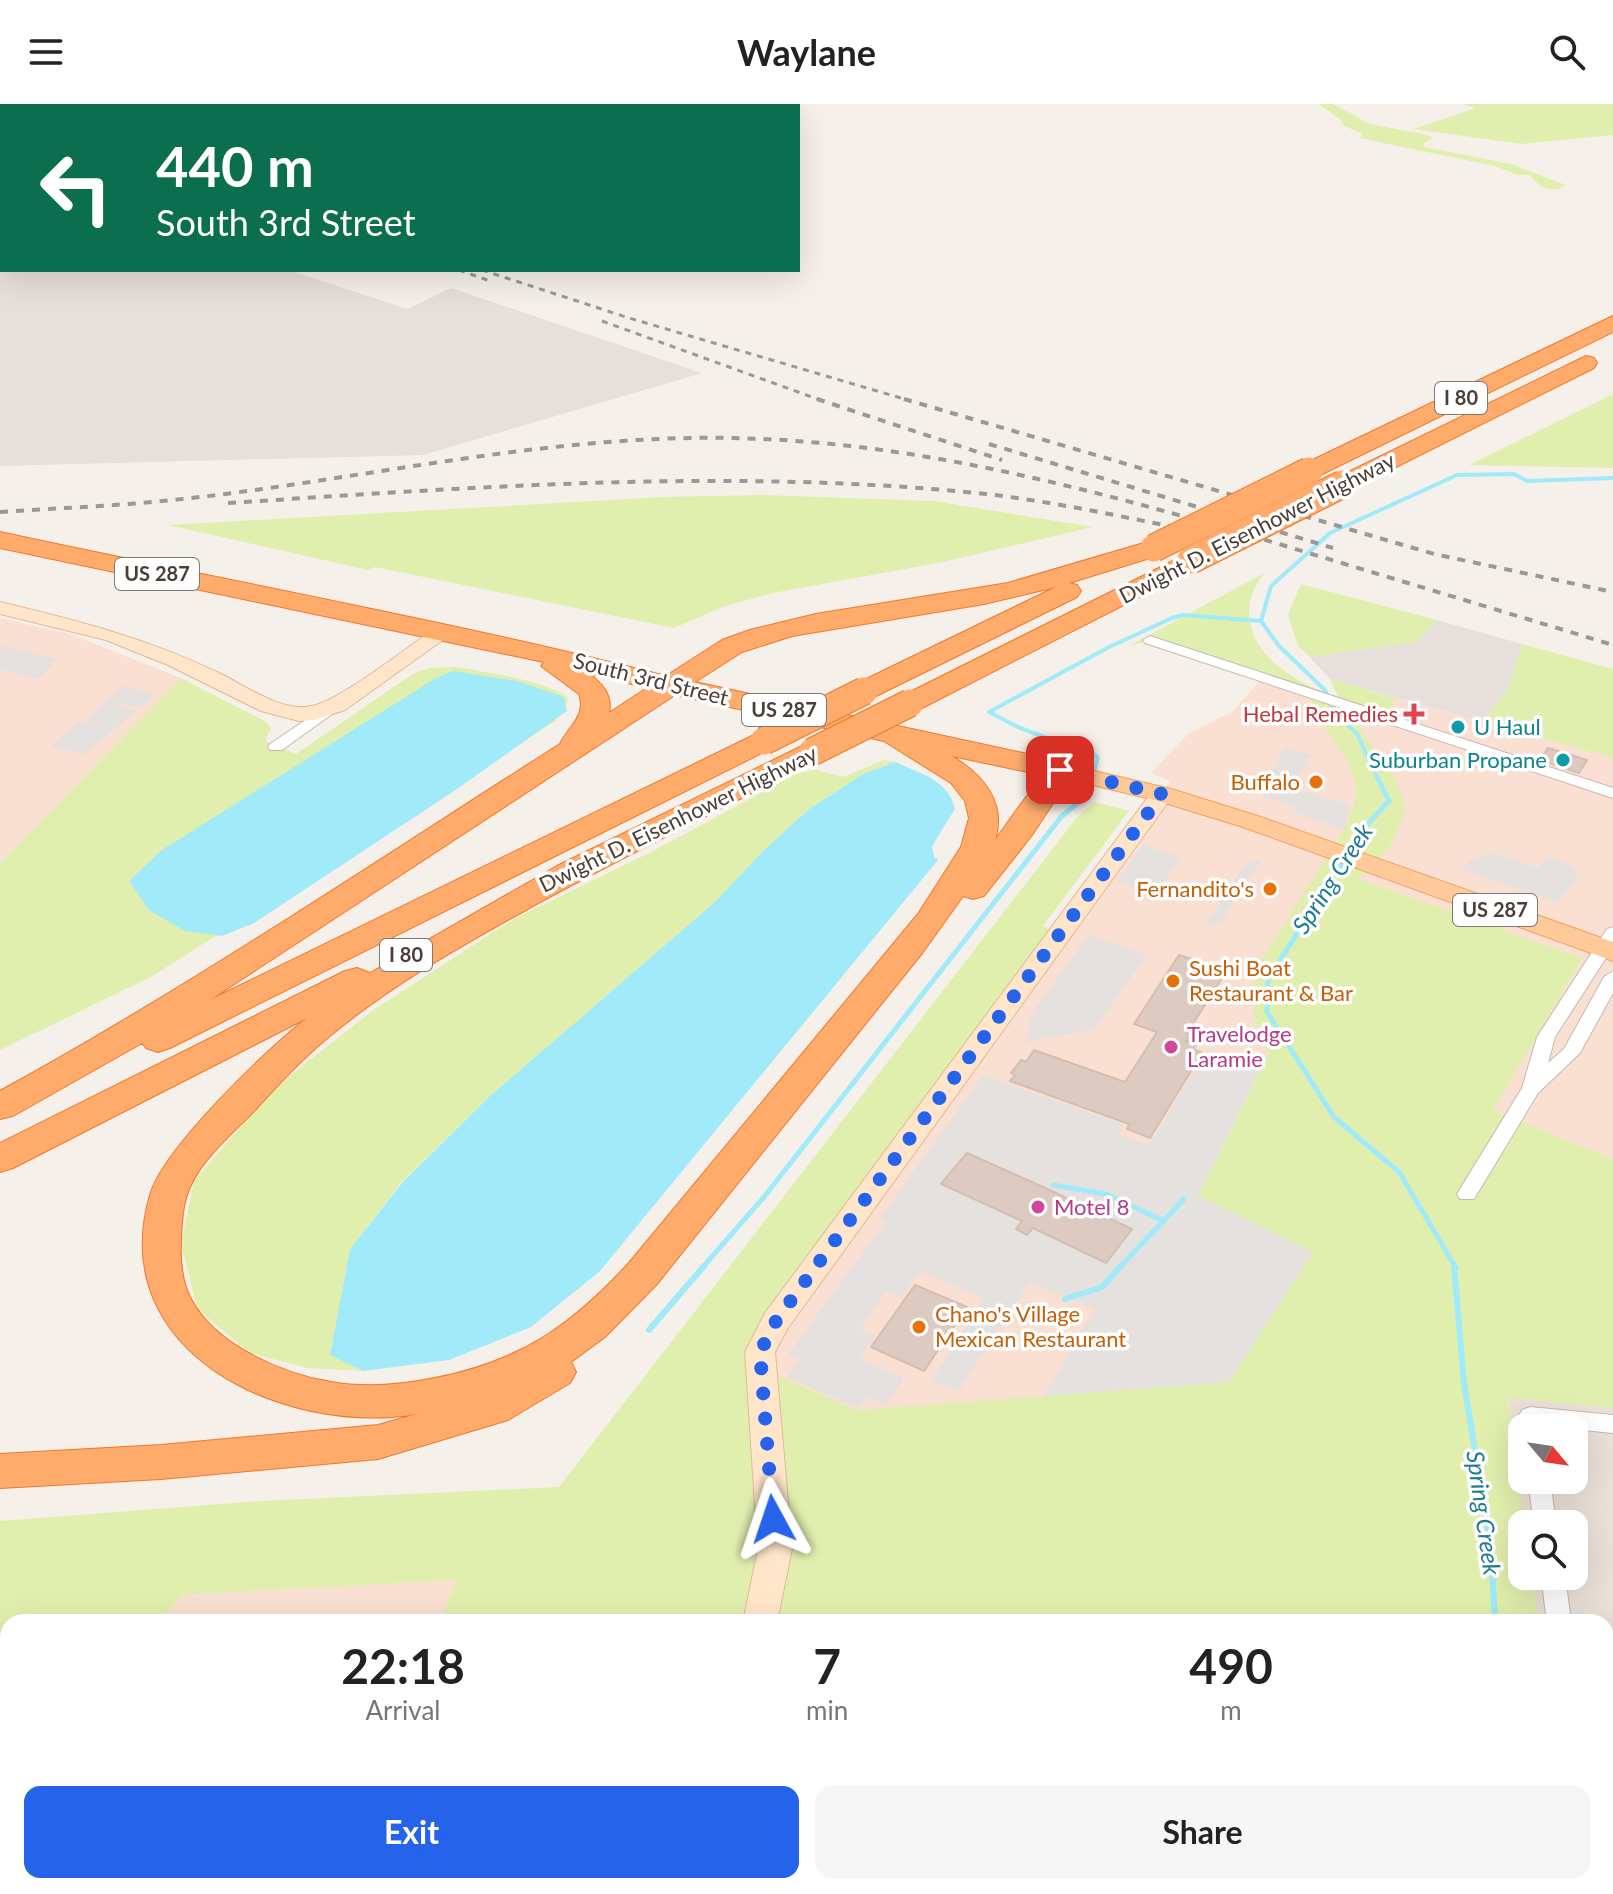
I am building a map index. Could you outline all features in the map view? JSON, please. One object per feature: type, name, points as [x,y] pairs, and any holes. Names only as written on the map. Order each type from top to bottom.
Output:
[{"type":"highway","name":"Dwight D. Eisenhower Highway","points":[[0,1118],[1613,323]]},
{"type":"highway","name":"Dwight D. Eisenhower Highway","points":[[0,1159],[1613,349]]},
{"type":"highway","name":"South 3rd Street","points":[[0,540],[274,599],[538,651],[673,686],[1082,775]]},
{"type":"highway","points":[[538,651],[628,662],[661,663],[689,659],[789,626],[959,601],[1041,584],[1154,548]]},
{"type":"highway","points":[[495,642],[576,676],[591,688],[598,701],[596,716],[564,753]]},
{"type":"highway","points":[[0,1107],[128,1036],[260,954],[732,646]]},
{"type":"highway","points":[[894,734],[945,762],[973,790],[984,812],[978,846],[944,900]]},
{"type":"highway","points":[[588,863],[378,983],[311,1033],[210,1134],[170,1187],[160,1238],[164,1284],[181,1321],[217,1352],[265,1382],[332,1401],[384,1403],[472,1387],[555,1353],[605,1313],[650,1265],[944,900],[1042,787],[1082,775]]},
{"type":"highway","points":[[0,1471],[161,1462],[378,1442],[493,1408],[580,1358],[630,1316],[676,1264],[1021,828],[1082,775]]},
{"type":"main road","name":"South 3rd Street","points":[[1082,775],[1162,794],[1610,945]]},
{"type":"street","points":[[0,608],[89,628],[136,644],[285,712],[314,713],[337,705]]},
{"type":"street","points":[[276,747],[443,632]]},
{"type":"street","points":[[1150,640],[1613,793]]},
{"type":"street","points":[[762,1614],[775,1549],[760,1352],[776,1321],[1162,794]]},
{"type":"street","points":[[1467,1194],[1531,1088],[1546,1037],[1610,945]]},
{"type":"street","points":[[1531,1088],[1571,1053],[1613,977]]},
{"type":"street","points":[[1588,1423],[1613,1424]]},
{"type":"street","points":[[1555,1590],[1558,1614]]},
{"type":"shaded area","points":[[0,272],[294,272],[408,309],[451,288],[702,373],[423,455],[0,466]]},
{"type":"shaded area","points":[[0,618],[70,634],[181,678],[0,863]]},
{"type":"shaded area","points":[[1437,620],[1522,644],[1509,687],[1483,722],[1330,679],[1310,657],[1416,642]]},
{"type":"shaded area","points":[[0,646],[57,659],[38,679],[0,670]]},
{"type":"shaded area","points":[[1262,678],[1383,717],[1396,698],[1613,758],[1613,1159],[1492,1110],[1583,959],[1255,1022],[1268,1053],[1198,1196],[1092,1396],[857,1410],[761,1368],[776,1321],[1171,781],[1151,773],[1188,734],[1233,711]]},
{"type":"shaded area","points":[[122,686],[154,694],[141,707],[116,703],[137,710],[84,754],[51,746],[78,722],[87,724],[91,715]]},
{"type":"shaded area","points":[[1284,748],[1311,755],[1291,788],[1351,805],[1344,830],[1293,812],[1297,807],[1262,796]]},
{"type":"shaded area","points":[[1143,845],[1181,857],[1155,894],[1117,881]]},
{"type":"shaded area","points":[[1493,853],[1539,868],[1547,857],[1572,865],[1578,875],[1559,902],[1461,869],[1471,860]]},
{"type":"shaded area","points":[[1261,860],[1221,922],[1206,925],[1247,861]]},
{"type":"shaded area","points":[[1089,935],[1146,955],[1095,1029],[1026,1042],[1032,1013]]},
{"type":"shaded area","points":[[1208,1048],[1261,1067],[1198,1196],[1313,1252],[1229,1382],[1044,1396],[1095,1309],[1029,1283],[959,1391],[932,1380],[985,1298],[920,1272],[901,1298],[886,1292],[860,1329],[875,1336],[860,1359],[904,1378],[886,1405],[867,1397],[859,1409],[787,1377],[799,1360],[788,1355],[885,1222],[880,1218],[983,1075],[1124,1125],[1119,1135],[1149,1145]]},
{"type":"shaded area","points":[[1508,1396],[1613,1408],[1613,1614],[1538,1614],[1534,1590],[1588,1590],[1588,1510],[1523,1510],[1521,1494],[1588,1494],[1588,1414],[1510,1414]]},
{"type":"shaded area","points":[[457,1580],[443,1614],[165,1614],[182,1595]]},
{"type":"green space","points":[[1319,104],[1333,104],[1370,124],[1433,138],[1423,144],[1424,147],[1511,164],[1566,185],[1551,189],[1537,183],[1530,175],[1517,175],[1495,166],[1359,138],[1363,134],[1344,126],[1341,120]]},
{"type":"green space","points":[[1461,104],[1613,104],[1613,135],[1522,144],[1413,129],[1476,108]]},
{"type":"green space","points":[[1613,394],[1613,468],[1469,465]]},
{"type":"green space","points":[[760,495],[934,501],[1093,527],[943,562],[773,593],[725,606],[674,628],[375,567],[368,570],[168,525],[663,497]]},
{"type":"green space","points":[[1264,573],[1251,597],[1249,619],[1254,636],[1275,663],[1305,683],[1338,697],[1330,679],[1396,698],[1384,717],[1343,705],[1397,781],[1406,810],[1389,848],[1359,879],[1583,958],[1493,1110],[1613,1159],[1613,1408],[1508,1397],[1508,1494],[1521,1494],[1523,1510],[1508,1510],[1508,1590],[1534,1590],[1538,1614],[443,1614],[456,1580],[182,1595],[165,1614],[0,1614],[0,1521],[260,1501],[559,1487],[1078,816],[1095,802],[1129,811],[1043,926],[1061,932],[777,1321],[761,1368],[857,1410],[1229,1382],[1198,1196],[1268,1054],[1255,1022],[1253,974],[1347,824],[1356,794],[1355,780],[1306,692],[1151,640],[1127,647]]},
{"type":"green space","points":[[1301,584],[1437,620],[1416,642],[1310,657],[1298,646],[1288,615]]},
{"type":"green space","points":[[1522,644],[1613,669],[1613,758],[1483,722],[1509,687]]},
{"type":"green space","points":[[457,667],[541,685],[567,696],[568,701],[555,721],[151,977],[0,1050],[0,863],[181,678],[265,721],[271,728],[265,741],[296,754],[414,673],[430,668]]},
{"type":"green space","points":[[884,760],[895,762],[863,774],[809,809],[765,849],[715,902],[490,1096],[401,1183],[350,1249],[330,1355],[363,1371],[307,1368],[250,1353],[197,1309],[181,1243],[194,1181],[275,1087],[372,1011],[512,920],[653,851],[794,775],[814,769],[843,777]]},
{"type":"water","points":[[453,671],[517,681],[564,697],[567,711],[457,789],[254,923],[222,936],[185,931],[149,910],[129,881],[162,850],[436,678]]},
{"type":"water","points":[[895,762],[940,784],[952,799],[955,809],[932,846],[934,857],[938,860],[600,1271],[531,1327],[449,1360],[363,1371],[330,1355],[350,1249],[402,1183],[490,1096],[715,902],[765,849],[809,809],[863,774]]},
{"type":"building","name":"Suburban Propane","points":[[1548,748],[1587,760],[1579,773],[1540,760]]},
{"type":"building","name":"Travelodge Laramie","points":[[1179,955],[1227,970],[1187,1033],[1191,1034],[1186,1041],[1196,1045],[1193,1049],[1202,1053],[1150,1138],[1127,1129],[1129,1124],[1010,1081],[1015,1075],[1011,1073],[1021,1060],[1026,1062],[1034,1050],[1125,1082],[1157,1032],[1134,1024]]},
{"type":"building","name":"Motel 8","points":[[967,1153],[1132,1229],[1106,1263],[1033,1228],[1027,1235],[1016,1229],[1022,1221],[941,1184]]},
{"type":"building","name":"Chano's Village Mexican Restaurant","points":[[915,1285],[967,1307],[924,1371],[871,1347]]},
{"type":"waterway","name":"Spring Creek","points":[[1261,621],[1271,586],[1330,533],[1457,475],[1514,474],[1527,481],[1613,478]]},
{"type":"waterway","points":[[1091,781],[1098,758],[1095,755],[1020,728],[989,712],[1109,647],[1172,618],[1183,615],[1261,621]]},
{"type":"waterway","name":"Spring Creek","points":[[1261,621],[1279,646],[1325,690],[1335,713],[1357,734],[1379,781]]},
{"type":"waterway","points":[[702,1268],[764,1197],[1061,817],[1087,795],[1092,779]]},
{"type":"waterway","name":"Spring Creek","points":[[1379,781],[1389,801],[1365,827],[1268,979],[1267,1012],[1334,1117],[1399,1172],[1456,1268]]},
{"type":"waterway","points":[[1053,1185],[1106,1194],[1163,1221]]},
{"type":"waterway","points":[[1163,1221],[1184,1199]]},
{"type":"waterway","points":[[1119,1268],[1163,1221]]},
{"type":"waterway","points":[[649,1330],[704,1266]]},
{"type":"waterway","points":[[1065,1299],[1102,1287],[1121,1266]]},
{"type":"waterway","name":"Spring Creek","points":[[1454,1266],[1464,1383],[1491,1550],[1495,1614]]},
{"type":"railway","points":[[465,272],[493,282]]},
{"type":"railway","points":[[488,272],[629,318],[911,401]]},
{"type":"railway","points":[[602,321],[822,401]]},
{"type":"railway","points":[[817,399],[822,401]]},
{"type":"railway","points":[[904,399],[1434,554],[1613,592]]},
{"type":"railway","points":[[822,401],[1002,460]]},
{"type":"railway","points":[[0,512],[173,500],[560,446],[690,438],[767,439],[843,445],[993,469],[1142,505],[1613,645]]},
{"type":"railway","points":[[989,444],[1333,548]]},
{"type":"railway","points":[[228,503],[509,486],[790,482],[1005,496],[1203,533]]},
{"type":"place","name":"Hebal Remedies","points":[[1414,714]]},
{"type":"place","name":"U Haul","points":[[1458,727]]},
{"type":"place","name":"Suburban Propane","points":[[1563,760]]},
{"type":"place","name":"Buffalo","points":[[1316,782]]},
{"type":"place","name":"Fernandito's","points":[[1270,889]]},
{"type":"place","name":"Sushi Boat Restaurant & Bar","points":[[1173,981]]},
{"type":"place","name":"Travelodge Laramie","points":[[1171,1047]]},
{"type":"place","name":"Motel 8","points":[[1038,1207]]},
{"type":"place","name":"Chano's Village Mexican Restaurant","points":[[919,1327]]},
{"type":"route","points":[[773,1519],[760,1352],[776,1321],[1162,794],[1060,770]]}]
